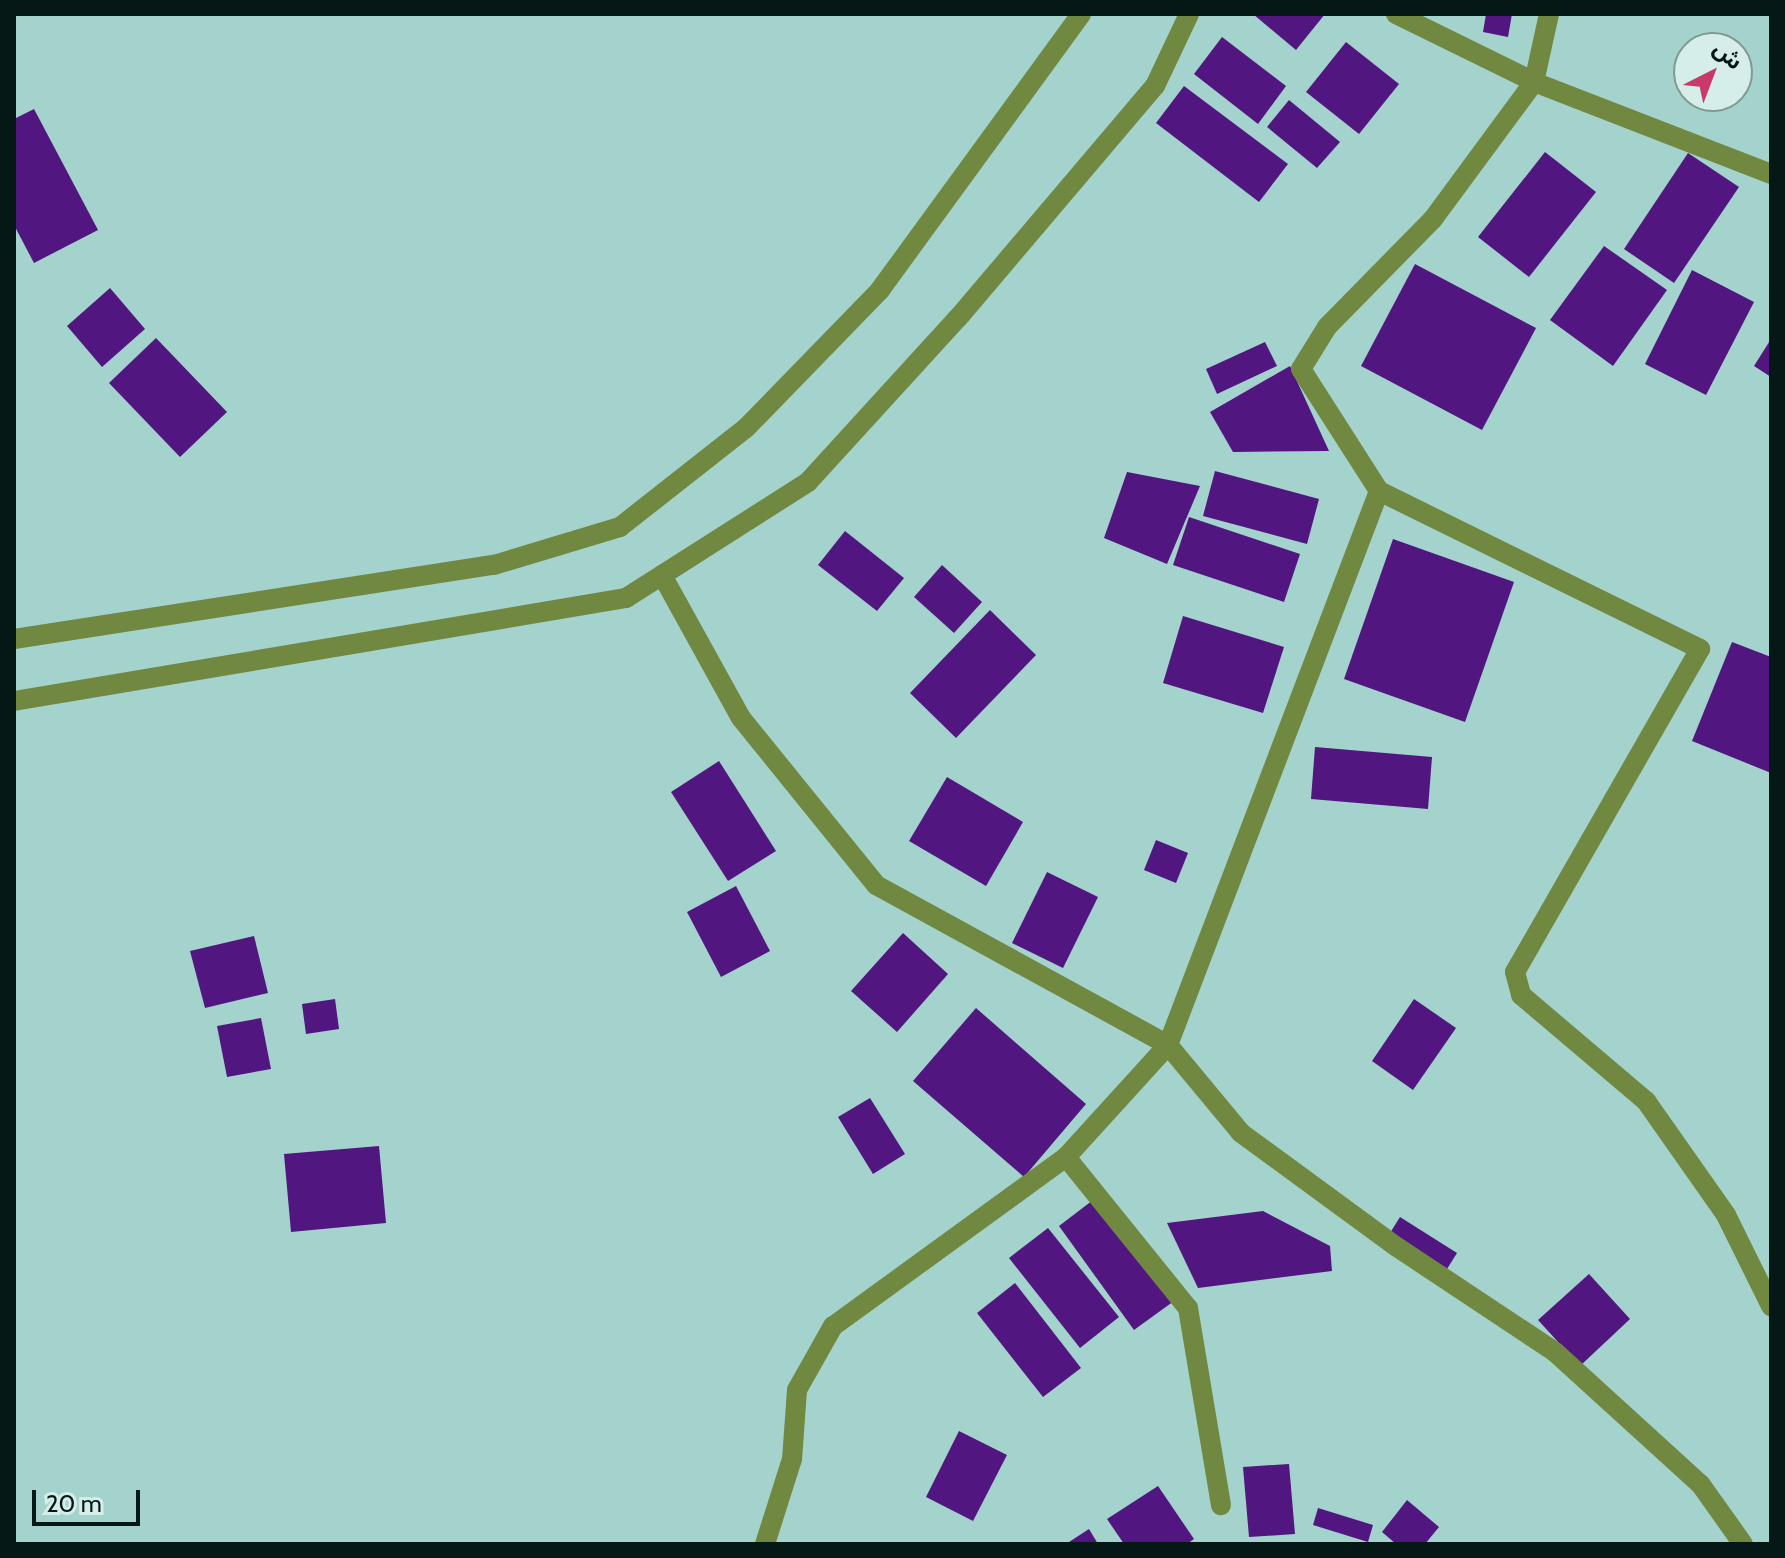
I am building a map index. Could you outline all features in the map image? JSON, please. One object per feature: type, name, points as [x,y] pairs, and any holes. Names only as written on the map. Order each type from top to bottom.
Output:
[{"type":"street","points":[[14,639],[494,565],[620,527],[746,428],[880,290],[1081,14]]},
{"type":"street","points":[[14,701],[626,598],[808,482],[958,318],[1155,86],[1189,14]]},
{"type":"street","points":[[1396,14],[1534,82],[1771,174]]},
{"type":"street","points":[[1549,14],[1534,82],[1433,219],[1327,327],[1301,369],[1379,491],[1700,649],[1515,972],[1521,995],[1646,1101],[1726,1215],[1771,1306]]},
{"type":"street","points":[[765,1544],[792,1459],[797,1390],[833,1326],[1066,1157],[1168,1045],[1379,491]]},
{"type":"street","points":[[662,575],[741,718],[876,885],[1168,1045],[1241,1133],[1397,1247],[1555,1352],[1701,1485],[1743,1544]]},
{"type":"street","points":[[1066,1157],[1188,1308],[1221,1505]]},
{"type":"building","points":[[1253,14],[1325,14],[1296,50]]},
{"type":"building","points":[[1486,14],[1512,14],[1508,37],[1483,32]]},
{"type":"building","points":[[1222,37],[1286,86],[1258,124],[1194,74]]},
{"type":"building","points":[[1346,42],[1399,84],[1359,134],[1306,92]]},
{"type":"building","points":[[1184,86],[1288,164],[1259,202],[1156,123]]},
{"type":"building","points":[[1289,100],[1340,142],[1317,168],[1267,127]]},
{"type":"building","points":[[34,109],[98,230],[34,263],[14,225],[14,119]]},
{"type":"building","points":[[1545,152],[1596,192],[1529,277],[1478,237]]},
{"type":"building","points":[[1688,153],[1739,187],[1674,283],[1624,249]]},
{"type":"building","points":[[1604,246],[1667,290],[1613,366],[1550,320]]},
{"type":"building","points":[[1415,264],[1536,328],[1482,430],[1361,366]]},
{"type":"building","points":[[1692,270],[1754,302],[1706,395],[1645,364]]},
{"type":"building","points":[[110,288],[145,329],[102,367],[67,326]]},
{"type":"building","points":[[156,338],[227,412],[180,457],[109,383]]},
{"type":"building","points":[[1771,339],[1771,377],[1754,366]]},
{"type":"building","points":[[1265,342],[1277,366],[1217,394],[1206,369]]},
{"type":"building","points":[[1290,366],[1329,451],[1233,452],[1210,412]]},
{"type":"building","points":[[1215,471],[1319,499],[1307,544],[1203,516]]},
{"type":"building","points":[[1127,472],[1200,486],[1167,564],[1104,538]]},
{"type":"building","points":[[1189,517],[1300,554],[1284,602],[1173,565]]},
{"type":"building","points":[[845,531],[904,578],[877,611],[818,565]]},
{"type":"building","points":[[1393,539],[1514,582],[1465,722],[1344,679]]},
{"type":"building","points":[[942,565],[982,602],[954,633],[914,597]]},
{"type":"building","points":[[990,610],[1036,655],[956,738],[910,693]]},
{"type":"building","points":[[1183,616],[1284,647],[1263,713],[1163,683]]},
{"type":"building","points":[[1732,642],[1771,657],[1771,773],[1692,741]]},
{"type":"building","points":[[1315,747],[1432,757],[1428,809],[1311,799]]},
{"type":"building","points":[[719,761],[776,851],[728,881],[671,792]]},
{"type":"building","points":[[947,777],[1023,822],[986,886],[909,841]]},
{"type":"building","points":[[1156,840],[1188,853],[1176,883],[1144,870]]},
{"type":"building","points":[[1047,872],[1098,897],[1063,968],[1012,943]]},
{"type":"building","points":[[736,886],[770,951],[721,977],[687,912]]},
{"type":"building","points":[[903,933],[948,974],[897,1032],[851,991]]},
{"type":"building","points":[[254,936],[268,993],[205,1008],[190,951]]},
{"type":"building","points":[[335,999],[339,1029],[306,1034],[302,1004]]},
{"type":"building","points":[[1414,999],[1456,1028],[1413,1090],[1372,1061]]},
{"type":"building","points":[[976,1008],[1086,1104],[1024,1177],[913,1081]]},
{"type":"building","points":[[261,1018],[271,1069],[227,1077],[217,1026]]},
{"type":"building","points":[[870,1098],[905,1154],[873,1174],[838,1117]]},
{"type":"building","points":[[379,1146],[386,1223],[291,1232],[284,1154]]},
{"type":"building","points":[[1097,1197],[1174,1301],[1134,1330],[1059,1226]]},
{"type":"building","points":[[1263,1211],[1330,1246],[1332,1271],[1198,1288],[1167,1223]]},
{"type":"building","points":[[1400,1217],[1457,1253],[1447,1269],[1390,1233]]},
{"type":"building","points":[[1048,1228],[1119,1317],[1080,1348],[1009,1258]]},
{"type":"building","points":[[1589,1274],[1630,1319],[1580,1366],[1538,1320]]},
{"type":"building","points":[[1015,1283],[1081,1368],[1043,1397],[977,1313]]},
{"type":"building","points":[[959,1431],[1007,1455],[973,1521],[926,1497]]},
{"type":"building","points":[[1289,1464],[1295,1534],[1249,1537],[1243,1467]]},
{"type":"building","points":[[1158,1486],[1194,1539],[1187,1544],[1124,1544],[1107,1519]]},
{"type":"building","points":[[1407,1500],[1439,1527],[1425,1544],[1396,1544],[1382,1532]]},
{"type":"building","points":[[1318,1508],[1373,1525],[1368,1542],[1313,1525]]},
{"type":"building","points":[[1089,1529],[1098,1544],[1066,1544]]}]
